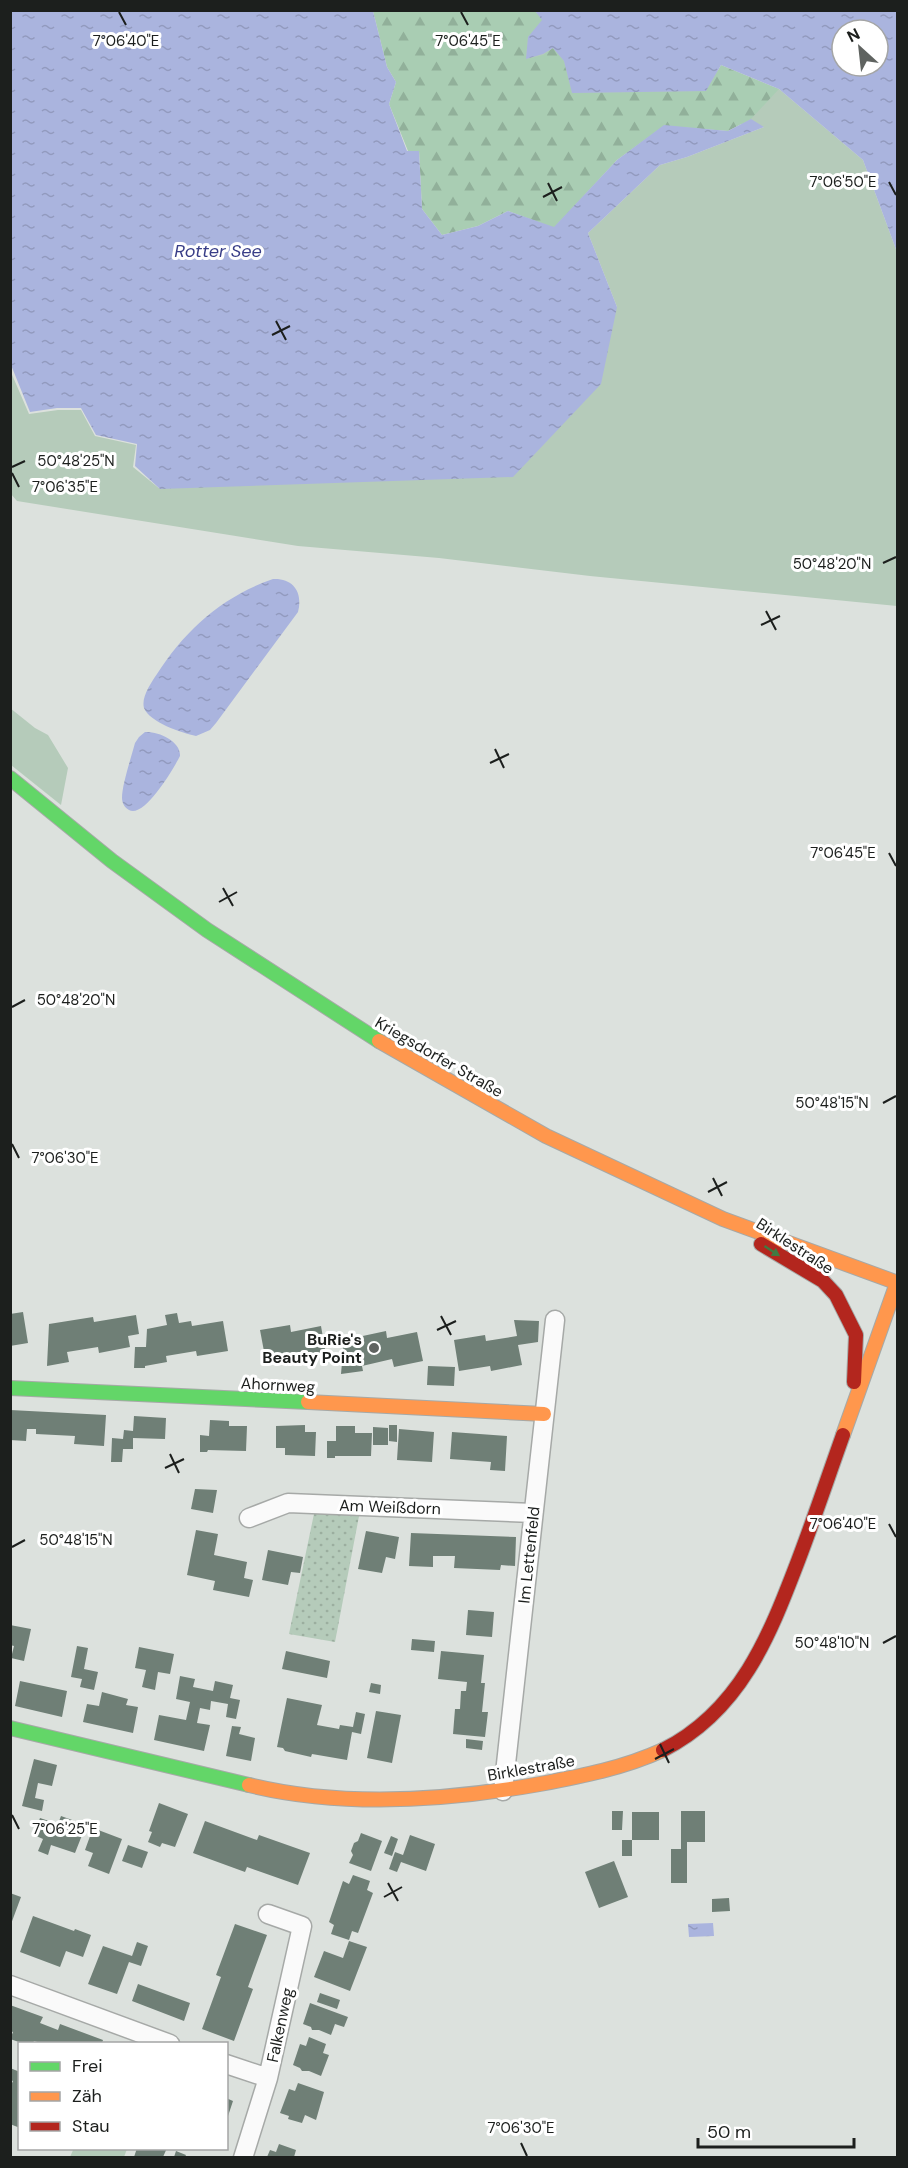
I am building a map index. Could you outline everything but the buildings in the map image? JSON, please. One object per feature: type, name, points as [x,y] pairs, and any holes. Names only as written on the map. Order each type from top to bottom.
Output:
[{"type":"street","name":"Kriegsdorfer Straße","points":[[10,778],[112,861],[207,930],[367,1034],[546,1136],[723,1219],[897,1283]]},
{"type":"street","name":"Birklestraße","points":[[723,1219],[776,1254],[823,1281],[836,1295],[856,1335],[852,1412]]},
{"type":"street","name":"Birklestraße","points":[[10,1728],[248,1785],[303,1795],[403,1800],[496,1792],[594,1774],[650,1756],[702,1724],[729,1699],[757,1659],[789,1587],[897,1283]]},
{"type":"street","name":"Im Lettenfeld","points":[[496,1792],[533,1513],[555,1320]]},
{"type":"street","name":"Ahornweg","points":[[10,1388],[544,1414]]},
{"type":"street","name":"Am Weißdorn","points":[[249,1518],[288,1503],[533,1513]]},
{"type":"street","name":"Falkenweg","points":[[243,2157],[268,2078],[302,1926],[268,1914]]},
{"type":"street","points":[[10,1984],[167,2042]]},
{"type":"street","points":[[228,2065],[268,2078]]},
{"type":"green space","points":[[373,11],[535,11],[543,20],[779,89],[863,160],[897,252],[897,606],[590,576],[439,558],[298,546],[17,501],[11,494],[10,370],[29,414],[81,410],[95,436],[136,445],[133,467],[160,489],[617,307],[588,233],[660,165],[764,127],[396,82]]},
{"type":"green space","points":[[373,11],[535,11],[543,20],[528,37],[526,59],[543,55],[553,48],[564,61],[572,93],[706,91],[721,65],[779,89],[751,119],[728,131],[664,126],[617,160],[554,228],[508,211],[478,226],[442,235],[422,209],[419,151],[408,151],[389,104],[396,82],[387,67]]},
{"type":"green space","points":[[10,708],[35,728],[48,735],[68,768],[61,805],[11,765]]},
{"type":"green space","points":[[315,1509],[360,1511],[335,1642],[289,1634]]},
{"type":"green space","points":[[73,2150],[127,2150],[124,2157],[70,2157]]},
{"type":"water","name":"Rotter See","points":[[10,11],[373,11],[387,67],[396,82],[389,104],[407,151],[419,151],[422,209],[442,235],[478,226],[508,211],[554,227],[617,160],[664,125],[728,131],[751,119],[764,127],[660,165],[588,233],[617,307],[601,384],[513,477],[160,489],[135,466],[137,444],[96,435],[81,408],[57,408],[30,412],[11,365]]},
{"type":"water","points":[[535,11],[897,11],[897,252],[863,160],[779,89],[721,65],[706,91],[572,93],[564,61],[553,48],[526,59],[528,37],[542,20]]},
{"type":"water","points":[[273,579],[286,581],[295,588],[299,599],[298,612],[210,730],[196,736],[175,730],[152,718],[144,708],[145,695],[180,643],[207,616],[222,605],[255,586]]},
{"type":"water","points":[[145,732],[156,733],[168,738],[177,746],[180,756],[158,791],[135,811],[125,807],[122,798],[123,786],[135,743]]},
{"type":"water","points":[[713,1923],[714,1936],[689,1937],[688,1924]]},
{"type":"traffic: fast","points":[[10,778],[112,861],[207,930],[379,1041]]},
{"type":"traffic: fast","points":[[10,1388],[308,1402]]},
{"type":"traffic: fast","points":[[10,1728],[249,1785]]},
{"type":"traffic: slow","points":[[379,1041],[546,1136],[723,1219],[898,1283]]},
{"type":"traffic: slow","points":[[843,1435],[897,1283]]},
{"type":"traffic: slow","points":[[308,1402],[544,1414]]},
{"type":"traffic: slow","points":[[249,1785],[321,1797],[357,1799],[394,1800],[468,1795],[571,1778],[618,1767],[663,1750]]},
{"type":"traffic: jam","points":[[761,1244],[823,1281],[836,1295],[856,1335],[854,1382]]},
{"type":"traffic: jam","points":[[663,1750],[690,1734],[712,1715],[732,1693],[763,1644],[810,1530],[843,1435]]},
{"type":"place","name":"BuRie's Beauty Point","points":[[374,1348]]}]
